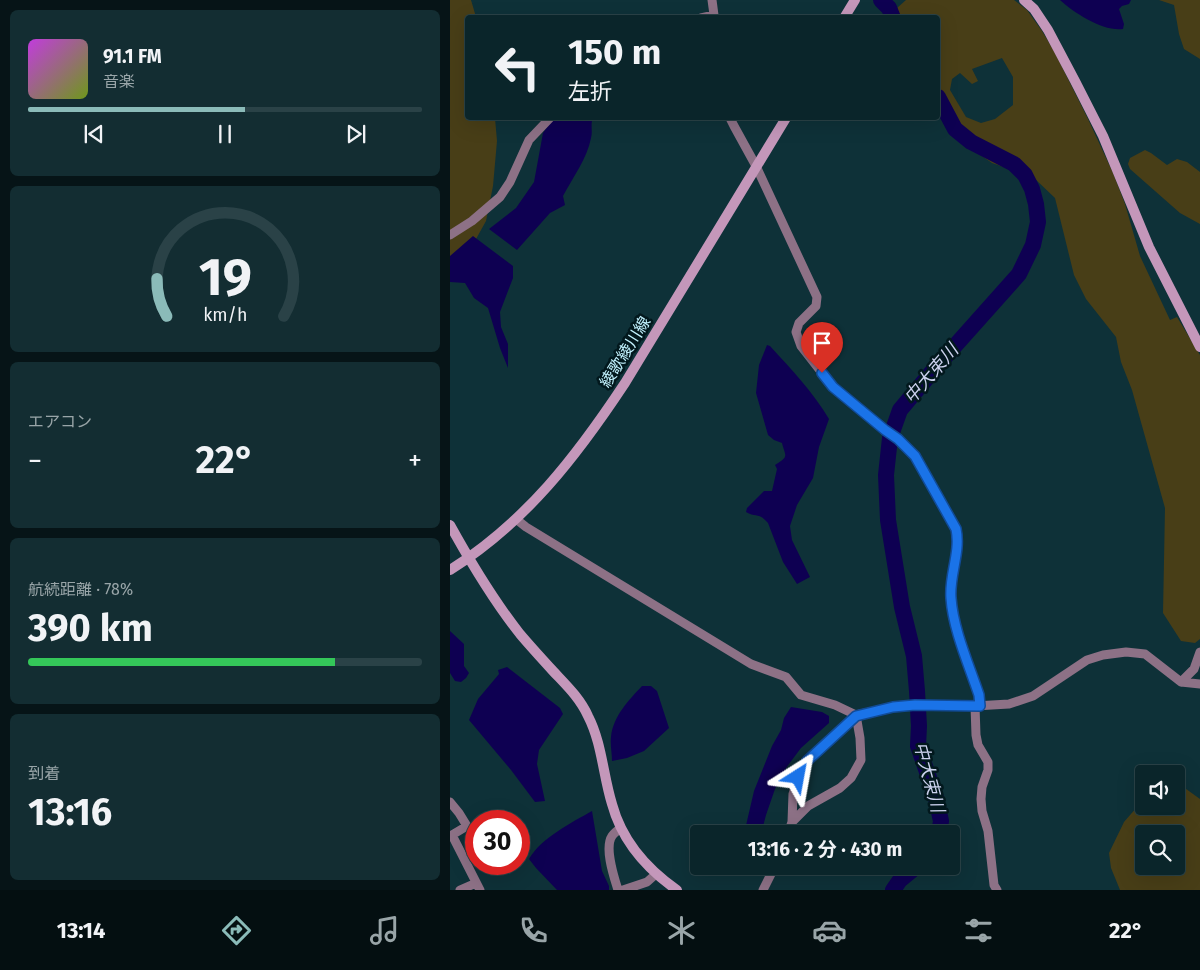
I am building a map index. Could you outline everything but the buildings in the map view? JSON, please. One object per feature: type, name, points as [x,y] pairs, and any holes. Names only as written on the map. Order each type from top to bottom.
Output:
[{"type":"street","points":[[712,0],[714,15]]},
{"type":"street","points":[[846,15],[855,0]]},
{"type":"street","points":[[1024,0],[1034,9],[1048,30],[1075,80],[1103,136],[1149,247],[1200,347]]},
{"type":"street","points":[[450,235],[472,221],[500,197],[510,182],[529,140],[548,120]]},
{"type":"street","points":[[731,120],[756,166],[817,297],[816,306],[799,323],[796,332],[801,346],[833,387],[898,439],[915,456],[956,529],[958,539],[950,596],[953,618],[979,695],[976,736],[978,744],[988,762],[988,770],[982,787],[982,811],[988,831],[994,884],[997,890]]},
{"type":"street","name":"綾歌綾川線","points":[[450,570],[469,558],[516,519],[544,492],[596,426],[785,120]]},
{"type":"street","points":[[516,519],[534,533],[751,664],[786,677],[801,695],[835,705],[856,716]]},
{"type":"street","points":[[450,525],[497,602],[520,634],[571,690],[588,714],[594,729],[612,803],[621,828],[640,858],[656,874],[677,890]]},
{"type":"street","points":[[791,825],[792,794],[798,777],[807,761],[856,716],[893,707],[915,705],[978,706],[1009,704],[1034,696],[1087,660],[1103,655],[1126,652],[1146,654],[1181,682],[1200,684]]},
{"type":"street","points":[[1181,682],[1194,669],[1200,652]]},
{"type":"street","points":[[792,822],[808,806],[840,788],[851,778],[861,760],[856,716]]},
{"type":"street","points":[[450,802],[459,812],[467,826],[452,835],[478,887],[460,890]]},
{"type":"street","points":[[618,890],[610,861],[610,847],[611,837],[621,828]]},
{"type":"street","points":[[623,890],[647,882],[656,874]]},
{"type":"street","points":[[763,890],[770,875]]},
{"type":"shaded area","points":[[450,0],[471,0],[475,15],[465,15],[465,120],[495,120],[497,141],[493,186],[486,221],[471,248],[450,263]]},
{"type":"shaded area","points":[[906,0],[1014,0],[1027,10],[1054,51],[1113,173],[1125,204],[1140,256],[1170,320],[1177,317],[1200,355],[1200,639],[1195,643],[1181,641],[1163,613],[1165,508],[1132,390],[1121,362],[1116,337],[1086,299],[1074,275],[1055,198],[1033,177],[992,163],[962,142],[940,95],[940,15],[899,15],[897,8]],"holes":[[[1002,58],[1013,77],[1013,105],[995,119],[981,123],[966,117],[950,90],[952,79],[960,73],[972,84],[978,81],[972,69]]]},
{"type":"shaded area","points":[[1060,0],[1131,0],[1129,4],[1119,9],[1124,24],[1123,29],[1115,29],[1090,21]]},
{"type":"shaded area","points":[[1159,0],[1200,0],[1200,59],[1184,49],[1179,34],[1174,5]]},
{"type":"shaded area","points":[[552,120],[593,120],[589,146],[583,161],[563,196],[565,205],[550,213],[517,250],[489,229],[516,208],[534,182],[543,133]]},
{"type":"shaded area","points":[[1145,150],[1167,165],[1177,159],[1187,162],[1200,172],[1200,224],[1180,213],[1130,169],[1128,164],[1130,158]]},
{"type":"shaded area","points":[[473,236],[513,266],[513,278],[500,312],[501,327],[508,344],[508,368],[488,308],[474,298],[465,283],[450,282],[450,256]]},
{"type":"shaded area","points":[[767,345],[801,381],[829,419],[819,447],[813,478],[797,505],[790,526],[792,540],[810,577],[797,584],[783,562],[768,523],[760,516],[746,512],[747,508],[764,491],[772,491],[777,469],[775,465],[785,458],[782,443],[768,435],[756,393],[759,365]]},
{"type":"shaded area","points":[[450,631],[464,644],[464,666],[469,673],[461,682],[455,681],[450,673]]},
{"type":"shaded area","points":[[507,667],[560,708],[563,714],[539,750],[537,764],[545,801],[535,802],[469,720],[478,699],[499,674],[498,670]]},
{"type":"shaded area","points":[[642,686],[651,686],[657,691],[669,728],[644,751],[627,758],[612,761],[612,729],[622,709]]},
{"type":"shaded area","points":[[791,707],[822,712],[829,716],[829,723],[801,748],[786,768],[775,789],[763,825],[746,825],[754,791],[772,746],[781,730],[784,718]]},
{"type":"shaded area","points":[[1185,788],[1200,799],[1200,890],[1120,890],[1111,868],[1109,853],[1124,822],[1135,809],[1135,815],[1185,815]]},
{"type":"shaded area","points":[[592,811],[602,871],[609,890],[557,890],[530,860],[534,851],[541,844],[566,826]]},
{"type":"waterway","name":"中大束川","points":[[881,0],[889,8],[892,15]]},
{"type":"waterway","name":"中大束川","points":[[940,101],[955,129],[971,142],[1014,164],[1025,175],[1032,189],[1038,222],[1033,245],[1019,274],[900,410],[890,438],[886,475],[888,520],[902,607],[914,656],[919,726],[918,746],[936,798],[940,825]]},
{"type":"waterway","name":"中大束川","points":[[893,890],[906,875]]},
{"type":"route","points":[[798,777],[807,761],[856,716],[893,707],[915,705],[980,706],[979,695],[953,618],[950,596],[958,539],[956,529],[915,456],[898,439],[833,387],[822,373]]}]
